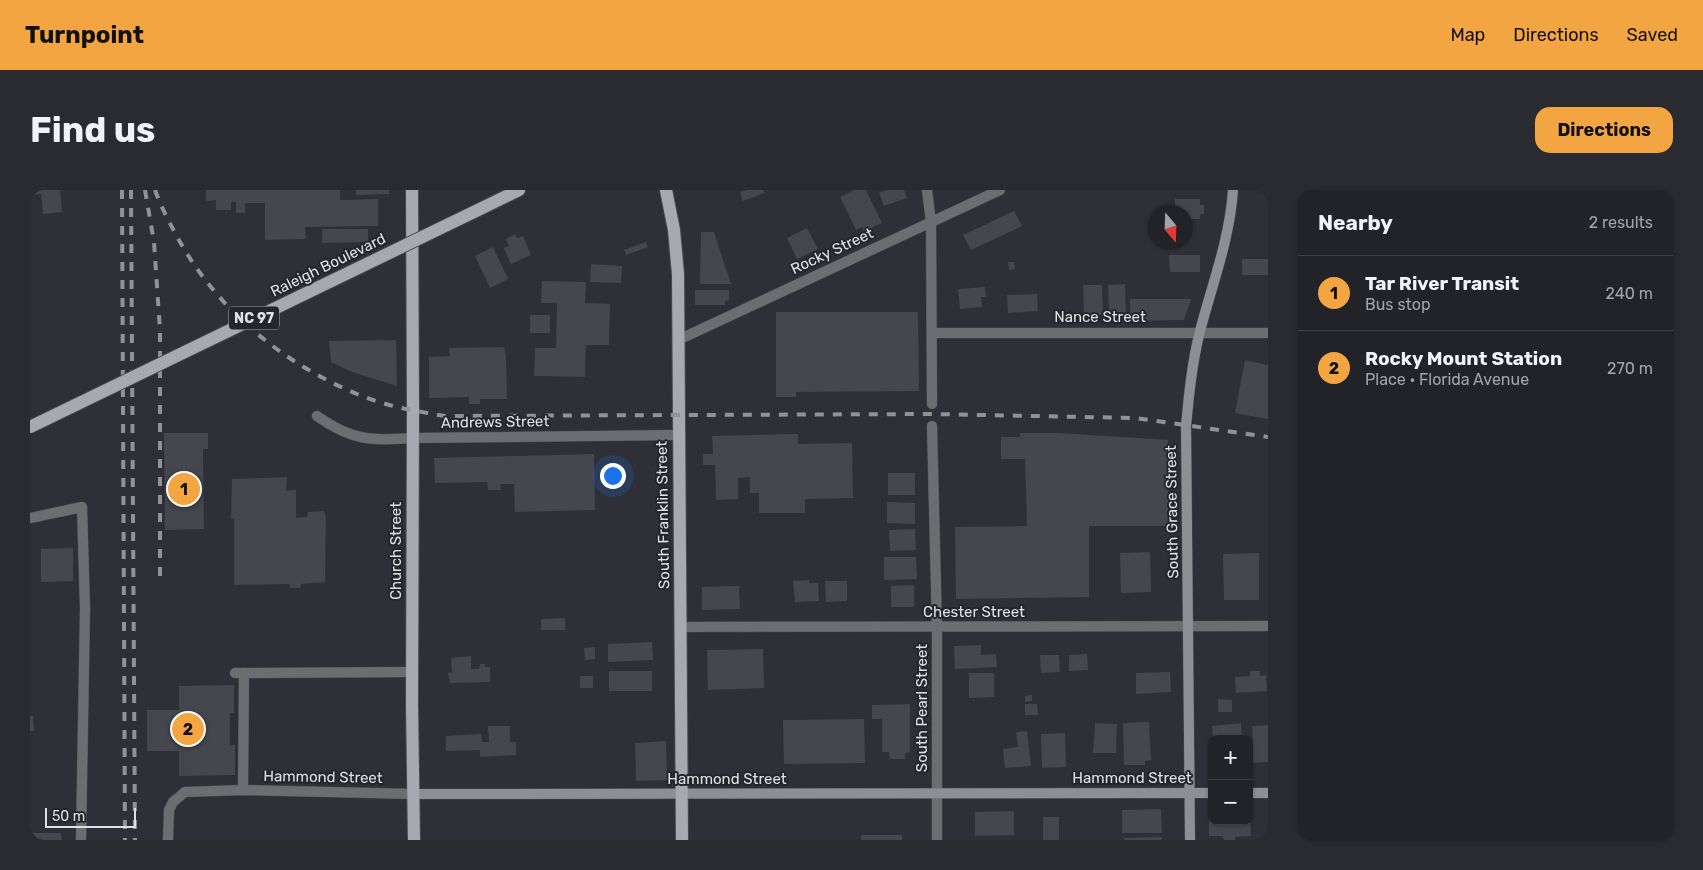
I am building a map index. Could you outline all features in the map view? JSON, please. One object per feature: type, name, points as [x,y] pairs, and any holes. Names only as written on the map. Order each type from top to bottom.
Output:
[{"type":"main road","name":"Church Street","points":[[412,190],[414,840]]},
{"type":"main road","name":"Raleigh Boulevard","points":[[30,427],[519,190]]},
{"type":"main road","name":"South Franklin Street","points":[[666,190],[674,230],[678,274],[682,840]]},
{"type":"street","points":[[927,190],[931,222],[932,404]]},
{"type":"street","name":"Rocky Street","points":[[678,340],[1000,190]]},
{"type":"street","name":"South Grace Street","points":[[1190,840],[1186,426],[1190,379],[1200,332],[1225,242],[1233,190]]},
{"type":"street","name":"Nance Street","points":[[932,333],[1268,333]]},
{"type":"street","name":"Andrews Street","points":[[318,416],[349,434],[367,440],[678,435]]},
{"type":"street","name":"South Pearl Street","points":[[932,426],[937,628],[937,840]]},
{"type":"street","points":[[30,518],[82,507],[85,608],[81,840]]},
{"type":"street","name":"Chester Street","points":[[680,627],[1268,626]]},
{"type":"street","points":[[243,790],[240,673],[412,672]]},
{"type":"street","name":"Hammond Street","points":[[168,840],[169,810],[173,802],[185,792],[243,790],[414,794],[1208,793]]},
{"type":"street","points":[[1253,793],[1268,793]]},
{"type":"building","points":[[30,190],[60,190],[62,212],[43,214],[41,194],[30,195]]},
{"type":"building","points":[[206,190],[340,190],[340,200],[378,199],[378,226],[305,227],[306,239],[265,240],[265,203],[245,203],[245,213],[236,213],[236,202],[231,202],[231,210],[216,210],[216,200],[206,201]]},
{"type":"building","points":[[356,190],[389,190],[389,194],[356,195]]},
{"type":"building","points":[[763,190],[765,193],[743,201],[740,192]]},
{"type":"building","points":[[854,190],[866,190],[882,223],[864,231],[862,227],[856,230],[840,197]]},
{"type":"building","points":[[887,190],[904,190],[907,198],[884,206],[879,193]]},
{"type":"building","points":[[1175,199],[1200,199],[1200,205],[1204,205],[1204,214],[1200,214],[1200,219],[1193,219],[1193,205],[1175,205]]},
{"type":"building","points":[[1014,211],[1022,226],[971,250],[963,235]]},
{"type":"building","points":[[807,228],[818,249],[797,259],[787,238]]},
{"type":"building","points":[[322,229],[368,229],[368,242],[322,243]]},
{"type":"building","points":[[701,232],[714,232],[731,284],[700,284]]},
{"type":"building","points":[[515,234],[517,238],[523,236],[531,255],[511,264],[504,248],[509,246],[506,239]]},
{"type":"building","points":[[646,242],[648,247],[626,255],[624,250]]},
{"type":"building","points":[[493,247],[508,279],[490,288],[475,256]]},
{"type":"building","points":[[1169,255],[1200,255],[1200,272],[1170,272]]},
{"type":"building","points":[[1242,259],[1268,259],[1268,275],[1242,275]]},
{"type":"building","points":[[1008,262],[1014,262],[1015,269],[1009,270]]},
{"type":"building","points":[[591,264],[622,266],[621,283],[590,282]]},
{"type":"building","points":[[542,281],[586,282],[585,303],[610,304],[609,345],[586,345],[585,377],[534,376],[535,348],[556,348],[557,303],[541,303]]},
{"type":"building","points":[[1125,284],[1126,315],[1109,315],[1108,285]]},
{"type":"building","points":[[1083,285],[1102,285],[1103,315],[1084,315]]},
{"type":"building","points":[[985,287],[986,297],[981,297],[982,307],[960,309],[958,289]]},
{"type":"building","points":[[695,290],[729,290],[729,300],[725,301],[725,305],[695,305]]},
{"type":"building","points":[[1037,294],[1038,311],[1008,313],[1007,295]]},
{"type":"building","points":[[1130,299],[1191,299],[1184,320],[1130,321]]},
{"type":"building","points":[[776,312],[918,312],[919,391],[796,392],[796,397],[776,397]]},
{"type":"building","points":[[530,315],[550,315],[550,333],[530,333]]},
{"type":"building","points":[[396,340],[397,386],[352,372],[331,362],[329,341]]},
{"type":"building","points":[[504,347],[507,399],[480,399],[480,404],[469,404],[469,397],[429,398],[429,357],[450,356],[449,348]]},
{"type":"building","points":[[1245,360],[1267,365],[1268,361],[1268,419],[1235,413]]},
{"type":"building","points":[[164,433],[208,433],[208,449],[203,449],[204,529],[165,530]]},
{"type":"building","points":[[1020,433],[1060,433],[1168,440],[1169,526],[1089,526],[1089,597],[956,599],[955,527],[1027,526],[1025,459],[1001,459],[1001,437],[1020,437]]},
{"type":"building","points":[[798,434],[798,444],[852,443],[853,498],[805,499],[805,513],[759,513],[759,493],[750,493],[750,477],[738,478],[738,499],[716,500],[715,465],[703,465],[703,454],[713,454],[712,436]]},
{"type":"building","points":[[594,454],[595,510],[515,512],[514,484],[500,484],[501,490],[488,490],[487,482],[435,483],[434,458]]},
{"type":"building","points":[[888,473],[915,473],[915,495],[888,495]]},
{"type":"building","points":[[287,477],[286,491],[296,490],[296,518],[307,517],[308,512],[324,511],[326,517],[325,582],[301,584],[300,588],[290,588],[290,584],[234,585],[234,519],[231,519],[232,479]]},
{"type":"building","points":[[887,502],[915,503],[915,524],[887,523]]},
{"type":"building","points":[[915,529],[916,550],[890,551],[889,530]]},
{"type":"building","points":[[73,548],[73,581],[41,582],[41,549]]},
{"type":"building","points":[[1150,552],[1151,592],[1121,593],[1120,553]]},
{"type":"building","points":[[1259,553],[1259,600],[1224,600],[1223,554]]},
{"type":"building","points":[[884,557],[916,557],[917,579],[884,580]]},
{"type":"building","points":[[809,580],[809,583],[818,583],[819,601],[795,602],[793,581]]},
{"type":"building","points":[[825,581],[847,581],[847,601],[826,602]]},
{"type":"building","points":[[914,585],[914,607],[891,607],[891,586]]},
{"type":"building","points":[[739,586],[740,609],[702,610],[702,587]]},
{"type":"building","points":[[565,618],[565,630],[541,630],[541,619]]},
{"type":"building","points":[[652,642],[653,660],[608,662],[608,644]]},
{"type":"building","points":[[981,645],[981,655],[996,654],[997,667],[955,669],[954,646]]},
{"type":"building","points":[[595,647],[595,659],[585,660],[584,648]]},
{"type":"building","points":[[763,649],[764,688],[708,690],[707,650]]},
{"type":"building","points":[[1087,654],[1088,670],[1069,671],[1069,655]]},
{"type":"building","points":[[1040,655],[1059,655],[1060,672],[1041,673]]},
{"type":"building","points":[[471,656],[471,669],[479,669],[480,664],[490,667],[490,682],[450,683],[448,673],[452,672],[451,658]]},
{"type":"building","points":[[609,671],[652,671],[652,691],[609,691]]},
{"type":"building","points":[[1250,671],[1260,671],[1260,676],[1266,675],[1267,691],[1236,693],[1235,677],[1250,676]]},
{"type":"building","points":[[1170,672],[1171,692],[1136,694],[1136,673]]},
{"type":"building","points":[[969,673],[994,673],[994,697],[969,698]]},
{"type":"building","points":[[580,676],[593,676],[593,688],[580,688]]},
{"type":"building","points":[[234,685],[234,713],[230,713],[230,745],[235,745],[235,775],[179,776],[179,751],[147,751],[147,710],[179,710],[179,686]]},
{"type":"building","points":[[1032,695],[1032,701],[1025,702],[1025,696]]},
{"type":"building","points":[[1218,699],[1232,700],[1232,712],[1218,712]]},
{"type":"building","points":[[910,704],[910,752],[905,753],[905,759],[890,759],[889,752],[882,752],[882,719],[872,719],[872,705]]},
{"type":"building","points":[[1025,704],[1037,704],[1038,715],[1025,715]]},
{"type":"building","points":[[30,716],[33,716],[34,731],[30,731]]},
{"type":"building","points":[[864,719],[865,763],[784,764],[783,720]]},
{"type":"building","points":[[1149,722],[1151,760],[1145,761],[1145,765],[1124,765],[1123,723]]},
{"type":"building","points":[[1095,723],[1117,724],[1116,753],[1093,753]]},
{"type":"building","points":[[1241,723],[1242,735],[1213,735],[1212,726]]},
{"type":"building","points":[[1268,725],[1268,762],[1253,763],[1252,726]]},
{"type":"building","points":[[488,726],[510,726],[510,742],[516,742],[516,755],[480,757],[480,750],[446,751],[446,736],[481,734],[482,742],[489,742]]},
{"type":"building","points":[[1027,731],[1031,766],[1005,768],[1003,749],[1018,747],[1016,732]]},
{"type":"building","points":[[1065,733],[1066,767],[1042,768],[1041,734]]},
{"type":"building","points":[[666,741],[667,780],[636,781],[635,743]]},
{"type":"building","points":[[1161,809],[1162,833],[1122,833],[1122,810]]},
{"type":"building","points":[[1014,811],[1014,835],[975,836],[975,812]]},
{"type":"building","points":[[1043,817],[1059,817],[1059,840],[1043,840]]},
{"type":"building","points":[[1209,825],[1250,825],[1251,836],[1235,837],[1235,840],[1224,840],[1223,836],[1209,836]]},
{"type":"building","points":[[30,833],[61,833],[62,840],[30,840]]},
{"type":"building","points":[[861,835],[902,835],[902,840],[861,840]]},
{"type":"building","points":[[1162,837],[1162,840],[1124,840],[1124,838]]},
{"type":"railway","points":[[122,190],[125,840]]},
{"type":"railway","points":[[131,190],[135,840]]},
{"type":"railway","points":[[145,190],[154,242],[160,330],[160,585]]},
{"type":"railway","points":[[155,190],[161,206],[190,258],[208,284],[251,329],[301,366],[329,381],[378,402],[400,408],[445,416],[932,414],[1136,418],[1268,437]]},
{"type":"place","name":"Tar River Transit","points":[[184,489]]},
{"type":"place","name":"Rocky Mount Station","points":[[188,729]]}]
